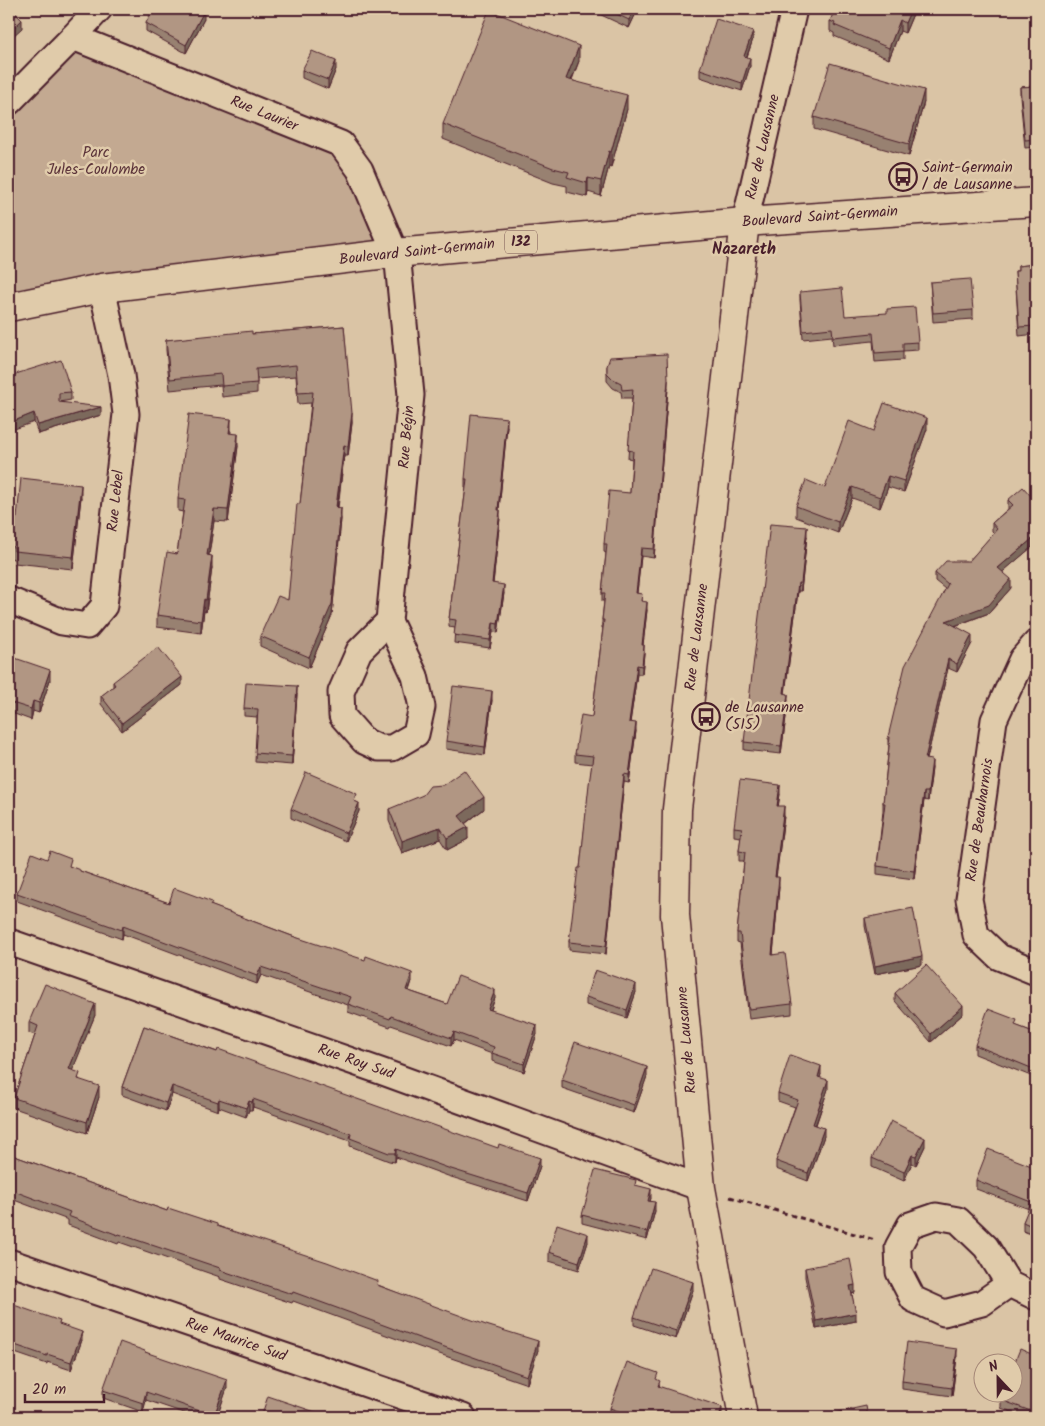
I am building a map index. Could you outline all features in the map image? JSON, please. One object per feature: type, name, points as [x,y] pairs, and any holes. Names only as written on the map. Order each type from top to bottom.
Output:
[{"type":"street","points":[[9,102],[74,37],[99,9]]},
{"type":"street","name":"Rue de Lausanne","points":[[743,1417],[701,1188],[675,915],[677,809],[745,222],[788,11]]},
{"type":"street","name":"Rue Laurier","points":[[74,37],[341,144],[360,170],[395,253]]},
{"type":"street","name":"Boulevard Saint-Germain","points":[[9,307],[102,288],[395,253],[745,222],[1036,202]]},
{"type":"street","name":"Rue Bégin","points":[[389,621],[411,395],[398,263],[395,253]]},
{"type":"street","name":"Rue Lebel","points":[[9,600],[62,622],[87,626],[104,606],[126,414],[121,375],[102,288]]},
{"type":"street","points":[[389,621],[415,676],[422,706],[416,734],[392,748],[379,748],[364,741],[342,716],[341,692],[359,651],[389,621]]},
{"type":"street","name":"Rue de Beauharnois","points":[[1036,644],[1022,659],[994,720],[969,899],[976,935],[999,957],[1036,972]]},
{"type":"street","name":"Rue Roy Sud","points":[[9,943],[383,1072],[701,1188]]},
{"type":"street","points":[[1009,1284],[982,1303],[944,1313],[913,1300],[899,1272],[898,1247],[910,1225],[936,1216],[958,1220],[986,1247],[1009,1284],[1036,1297]]},
{"type":"street","name":"Rue Maurice Sud","points":[[9,1262],[463,1417]]},
{"type":"path","points":[[701,1188],[898,1247]]},
{"type":"green space","name":"Parc Jules-Coulombe","points":[[73,37],[341,144],[395,253],[9,307],[9,102]]},
{"type":"building","points":[[9,9],[22,20],[9,32]]},
{"type":"building","points":[[153,9],[200,9],[204,11],[186,45],[146,23]]},
{"type":"building","points":[[606,9],[634,9],[629,20]]},
{"type":"building","points":[[835,9],[911,9],[905,23],[900,20],[889,48],[834,25],[835,23],[830,21]]},
{"type":"building","points":[[489,10],[579,46],[566,79],[627,95],[601,181],[588,178],[587,183],[567,177],[569,172],[553,168],[443,124]]},
{"type":"building","points":[[716,19],[753,31],[744,56],[750,58],[742,83],[700,69]]},
{"type":"building","points":[[312,51],[336,61],[328,80],[302,70]]},
{"type":"building","points":[[830,63],[924,90],[909,144],[814,117]]},
{"type":"building","points":[[1036,86],[1036,139],[1025,140],[1020,87]]},
{"type":"building","points":[[1036,264],[1036,326],[1019,327],[1015,271],[1018,271],[1018,266]]},
{"type":"building","points":[[970,279],[973,310],[933,313],[930,282]]},
{"type":"building","points":[[842,288],[845,316],[887,313],[887,309],[915,307],[918,342],[903,343],[903,351],[875,353],[873,333],[833,337],[832,328],[803,331],[800,292]]},
{"type":"building","points":[[344,326],[352,413],[348,446],[344,445],[336,507],[341,508],[332,604],[309,657],[260,636],[278,596],[288,600],[297,504],[300,504],[313,392],[298,393],[296,365],[256,369],[257,383],[222,386],[221,374],[170,379],[166,340],[252,331],[252,334]]},
{"type":"building","points":[[667,354],[668,380],[654,549],[641,548],[636,593],[642,594],[641,601],[647,602],[642,645],[644,645],[642,666],[637,665],[629,722],[636,723],[629,775],[624,774],[606,946],[569,942],[593,756],[575,754],[581,715],[592,717],[604,620],[602,620],[605,593],[602,593],[607,544],[604,544],[609,491],[630,493],[633,451],[628,450],[633,389],[622,390],[621,383],[607,373],[607,366],[610,357]]},
{"type":"building","points":[[61,360],[71,392],[59,393],[59,402],[101,407],[38,425],[34,413],[9,423],[9,376]]},
{"type":"building","points":[[884,403],[927,418],[904,481],[888,476],[880,497],[852,487],[838,522],[796,506],[806,480],[825,488],[849,421],[874,431]]},
{"type":"building","points":[[189,414],[231,419],[229,433],[238,434],[228,510],[214,509],[207,555],[212,556],[201,621],[157,615],[167,552],[177,554],[185,500],[178,499]]},
{"type":"building","points":[[471,414],[507,418],[492,583],[504,585],[498,624],[493,623],[490,640],[454,635],[456,620],[449,619],[467,479],[465,479]]},
{"type":"building","points":[[21,478],[81,485],[73,557],[14,551],[14,547],[9,546],[12,518],[17,518]]},
{"type":"building","points":[[1023,487],[1031,496],[1036,492],[1036,540],[1032,539],[998,568],[1011,579],[989,605],[946,621],[972,635],[957,664],[948,659],[925,759],[932,760],[928,792],[924,792],[914,871],[877,866],[885,803],[883,803],[890,737],[888,737],[905,666],[948,584],[935,573],[946,561],[969,561],[997,529],[992,523],[1013,505],[1008,500]]},
{"type":"building","points":[[770,524],[807,527],[801,583],[798,583],[784,693],[788,694],[781,746],[744,742]]},
{"type":"building","points":[[158,647],[182,677],[122,723],[101,696],[115,685],[113,682]]},
{"type":"building","points":[[9,656],[50,670],[39,703],[33,701],[31,709],[9,702]]},
{"type":"building","points":[[246,683],[297,686],[292,756],[255,753],[258,709],[244,708]]},
{"type":"building","points":[[453,686],[492,691],[485,747],[446,741]]},
{"type":"building","points":[[464,770],[484,797],[459,816],[468,827],[447,838],[440,827],[402,841],[389,809],[423,795],[430,786],[443,785]]},
{"type":"building","points":[[306,772],[357,794],[354,801],[359,803],[346,833],[291,809]]},
{"type":"building","points":[[740,780],[780,785],[777,806],[784,806],[775,877],[779,877],[772,955],[785,953],[792,1004],[749,1009],[740,933],[737,933],[745,852],[739,851],[742,828],[734,827]]},
{"type":"building","points":[[50,851],[71,859],[69,866],[80,871],[169,903],[174,888],[212,902],[210,905],[292,936],[365,960],[366,956],[412,973],[406,990],[447,1004],[458,976],[495,990],[488,1009],[537,1025],[524,1064],[492,1053],[494,1047],[454,1032],[451,1038],[391,1016],[390,1019],[348,1004],[351,997],[261,967],[257,976],[123,926],[122,930],[17,893],[32,853],[47,859]]},
{"type":"building","points":[[1036,883],[1036,912],[1032,912]]},
{"type":"building","points":[[913,908],[922,956],[875,966],[865,918]]},
{"type":"building","points":[[926,965],[963,1006],[931,1034],[895,993]]},
{"type":"building","points":[[595,970],[636,984],[627,1010],[586,997]]},
{"type":"building","points":[[45,984],[95,1004],[69,1069],[80,1073],[78,1079],[99,1086],[87,1122],[14,1098],[38,1026],[29,1022]]},
{"type":"building","points":[[988,1009],[1017,1020],[1015,1025],[1036,1033],[1036,1070],[975,1045]]},
{"type":"building","points":[[144,1026],[217,1052],[218,1049],[498,1148],[499,1144],[540,1158],[528,1193],[448,1168],[396,1149],[395,1153],[389,1153],[350,1138],[351,1134],[253,1099],[252,1102],[249,1101],[246,1108],[219,1099],[218,1102],[172,1086],[166,1103],[122,1087]]},
{"type":"building","points":[[575,1042],[647,1067],[634,1105],[562,1080]]},
{"type":"building","points":[[790,1055],[821,1066],[818,1077],[828,1080],[813,1124],[824,1128],[808,1173],[776,1161],[798,1100],[778,1093]]},
{"type":"building","points":[[891,1121],[925,1138],[916,1156],[912,1155],[904,1172],[872,1158]]},
{"type":"building","points":[[988,1149],[1034,1167],[1031,1175],[1036,1177],[1036,1228],[1023,1222],[1031,1202],[976,1180]]},
{"type":"building","points":[[9,1154],[167,1211],[168,1208],[327,1262],[378,1281],[377,1285],[486,1325],[538,1341],[527,1376],[293,1292],[292,1294],[220,1270],[220,1268],[118,1235],[68,1216],[70,1212],[14,1191],[13,1194],[9,1193]]},
{"type":"building","points":[[595,1170],[636,1180],[635,1185],[651,1189],[648,1201],[655,1202],[647,1232],[582,1215]]},
{"type":"building","points":[[557,1224],[588,1234],[579,1262],[549,1252]]},
{"type":"building","points":[[850,1259],[855,1285],[850,1286],[856,1313],[816,1321],[805,1268]]},
{"type":"building","points":[[651,1268],[693,1282],[676,1331],[634,1317]]},
{"type":"building","points":[[9,1304],[60,1321],[59,1324],[82,1332],[71,1362],[9,1343]]},
{"type":"building","points":[[120,1342],[227,1380],[214,1416],[146,1392],[143,1403],[103,1390]]},
{"type":"building","points":[[907,1342],[957,1349],[952,1388],[902,1381]]},
{"type":"building","points":[[1020,1349],[1036,1356],[1036,1413],[1012,1404],[1022,1404],[1022,1354],[1018,1354]]},
{"type":"building","points":[[627,1362],[658,1373],[656,1379],[660,1381],[658,1386],[722,1407],[719,1417],[635,1417],[610,1408]]},
{"type":"building","points":[[268,1396],[330,1417],[261,1417]]},
{"type":"building","points":[[866,1406],[868,1417],[835,1417],[834,1413]]},
{"type":"place","name":"Saint-Germain / de Lausanne","points":[[903,177]]},
{"type":"place","name":"de Lausanne (515)","points":[[706,717]]},
{"type":"district","name":"Nazareth","points":[[744,249]]}]
